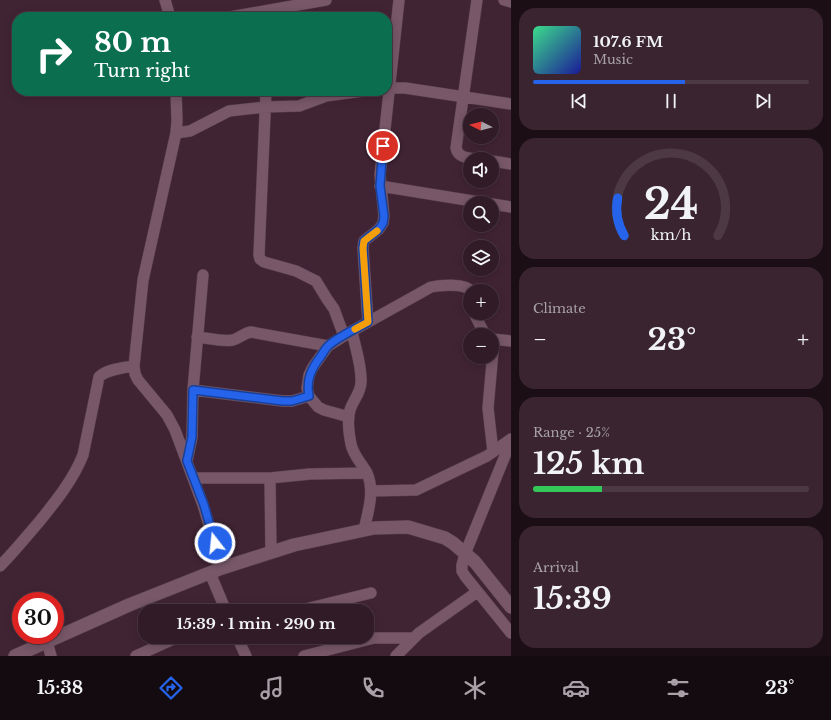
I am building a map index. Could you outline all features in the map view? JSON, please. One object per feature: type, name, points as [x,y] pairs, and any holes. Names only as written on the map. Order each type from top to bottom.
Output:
[{"type":"street","points":[[165,0],[169,12]]},
{"type":"street","points":[[272,12],[326,0]]},
{"type":"street","points":[[392,53],[398,0]]},
{"type":"street","points":[[463,156],[460,156],[456,148],[477,0]]},
{"type":"street","points":[[504,0],[511,2]]},
{"type":"street","points":[[392,88],[405,88],[511,104]]},
{"type":"street","points":[[176,96],[176,133],[143,280],[134,366],[135,374],[138,380],[171,422],[204,505],[216,570],[224,604]]},
{"type":"street","points":[[266,96],[259,255],[260,259],[264,262],[296,271],[316,281],[348,334],[361,375],[360,392],[350,410],[349,417],[351,444],[353,451],[367,473],[371,491],[364,530]]},
{"type":"street","points":[[176,133],[190,131],[229,111],[265,107],[299,106],[326,96]]},
{"type":"street","points":[[368,322],[363,248],[364,241],[379,229],[383,223],[384,216],[380,186],[387,96]]},
{"type":"street","points":[[499,162],[511,164]]},
{"type":"street","points":[[380,186],[463,199]]},
{"type":"street","points":[[499,205],[511,208]]},
{"type":"street","points":[[187,461],[192,437],[193,390],[203,275]]},
{"type":"street","points":[[349,417],[318,407],[309,396],[307,388],[309,375],[328,346],[368,322],[432,288],[439,286],[463,286]]},
{"type":"street","points":[[197,337],[231,340],[251,332],[328,346]]},
{"type":"street","points":[[499,339],[511,341]]},
{"type":"street","points":[[489,364],[488,408],[493,452]]},
{"type":"street","points":[[0,566],[14,552],[54,503],[79,464],[84,450],[99,377],[107,372],[134,366]]},
{"type":"street","points":[[193,390],[283,401],[292,401],[309,396]]},
{"type":"street","points":[[371,491],[416,490],[487,456],[511,440]]},
{"type":"street","points":[[511,440],[470,558],[462,565],[462,570],[477,592],[511,633]]},
{"type":"street","points":[[193,478],[270,478],[310,474],[367,473]]},
{"type":"street","points":[[270,478],[271,552]]},
{"type":"street","points":[[64,634],[129,605],[216,570],[294,545],[374,528],[408,527],[445,538],[470,558],[511,607]]},
{"type":"street","points":[[396,656],[412,638],[477,592]]},
{"type":"street","points":[[326,604],[371,593]]},
{"type":"street","points":[[304,656],[374,638],[412,638]]},
{"type":"street","points":[[15,656],[42,644]]},
{"type":"street","points":[[48,644],[51,656]]},
{"type":"street","points":[[136,656],[163,644]]},
{"type":"street","points":[[240,644],[246,656]]},
{"type":"slow traffic","points":[[355,329],[368,322],[363,248],[364,241],[377,231]]},
{"type":"route","points":[[215,543],[204,505],[187,461],[192,437],[193,390],[283,401],[292,401],[309,396],[307,388],[309,375],[328,346],[368,322],[363,248],[364,241],[379,229],[383,223],[384,216],[380,186],[383,146]]}]
